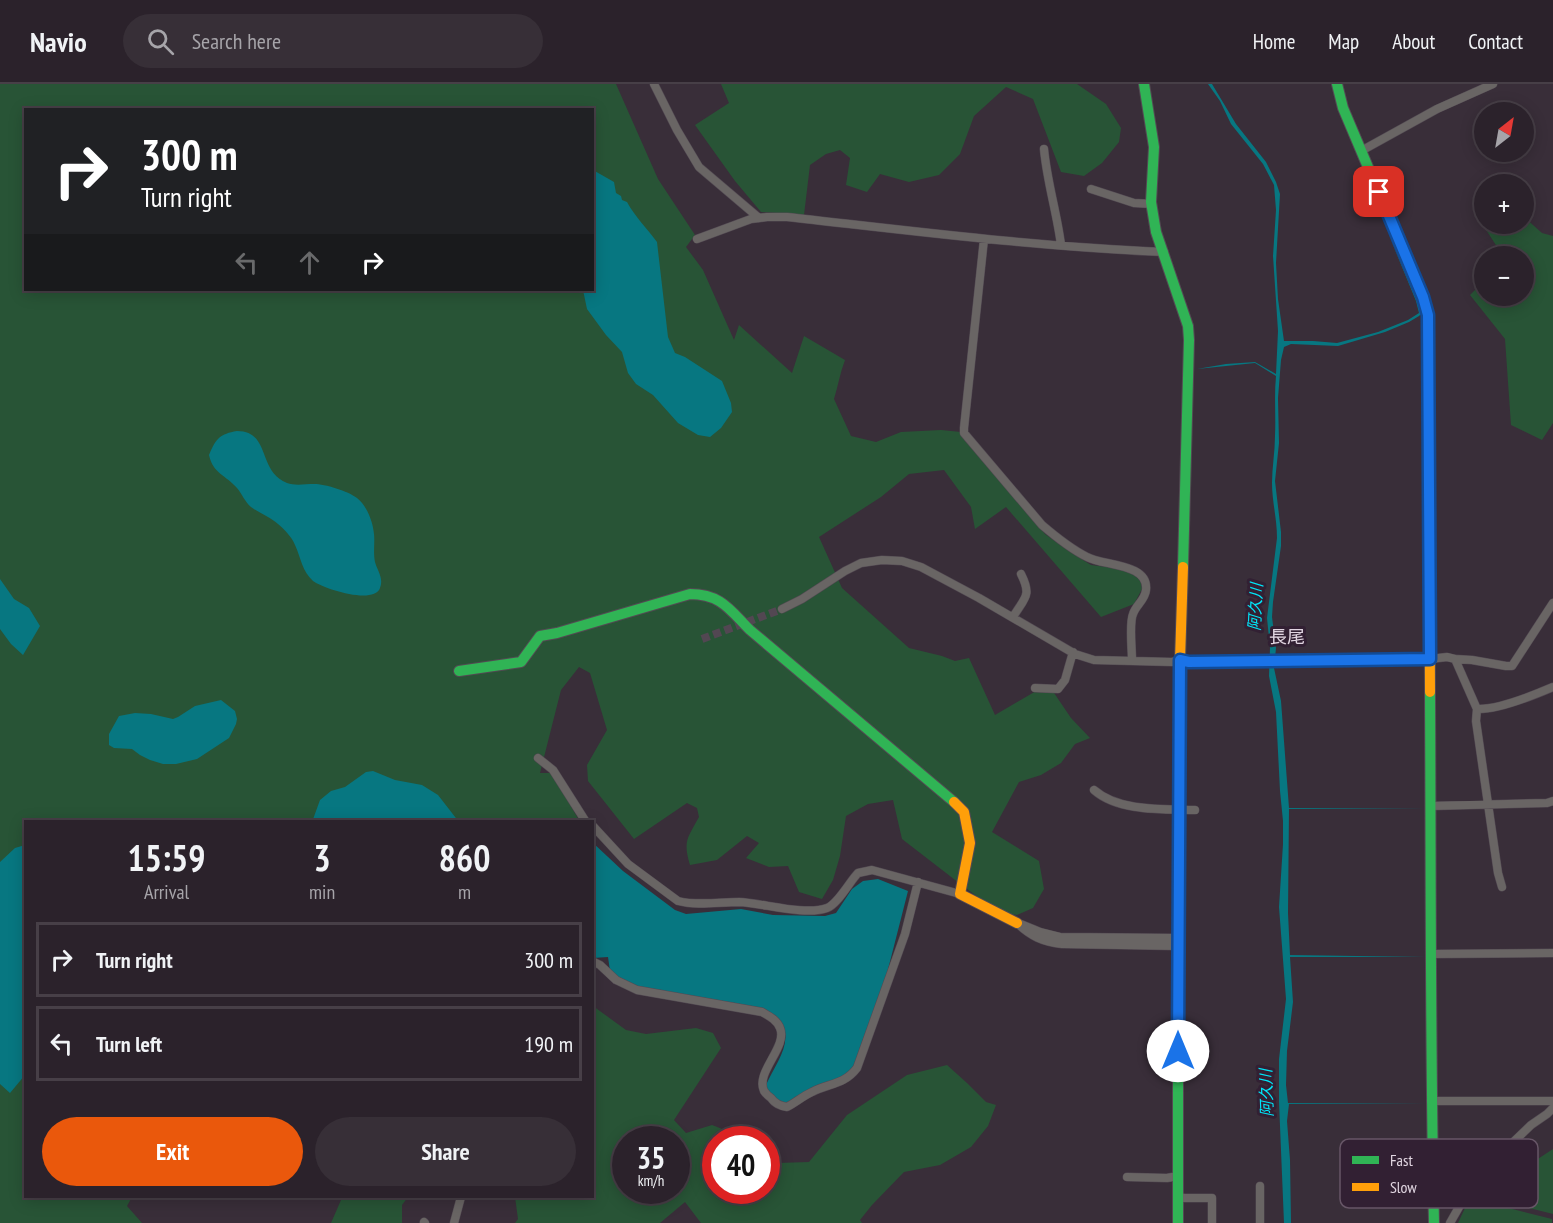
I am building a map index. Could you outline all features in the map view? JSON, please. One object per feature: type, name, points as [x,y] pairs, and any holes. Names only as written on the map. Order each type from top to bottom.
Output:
[{"type":"street","points":[[654,84],[699,167],[759,218]]},
{"type":"street","points":[[1144,84],[1154,147],[1152,204],[1156,232],[1188,326],[1189,340],[1180,660],[1178,1223]]},
{"type":"street","points":[[1336,84],[1343,108],[1423,297],[1428,315],[1432,1139]]},
{"type":"street","points":[[1361,151],[1437,109],[1493,84]]},
{"type":"street","points":[[1044,149],[1061,245]]},
{"type":"street","points":[[1091,189],[1134,203],[1152,204]]},
{"type":"street","points":[[697,239],[751,219],[787,217],[984,239],[1107,250],[1164,252]]},
{"type":"street","points":[[984,239],[964,433],[1042,525],[1054,535],[1090,559],[1130,568],[1140,575],[1145,582],[1146,591],[1143,600],[1133,614],[1132,660]]},
{"type":"street","points":[[782,609],[861,563],[882,560],[902,561],[921,567],[1073,652],[1094,660],[1172,662],[1180,660],[1189,662],[1447,657],[1512,666],[1553,603]]},
{"type":"street","points":[[1013,617],[1027,594],[1027,587],[1021,574]]},
{"type":"street","points":[[459,671],[521,662],[540,636],[557,633],[670,598],[703,594],[720,600],[750,630],[946,794],[964,812],[970,843],[960,894]]},
{"type":"street","points":[[1035,688],[1058,689],[1065,680],[1073,652]]},
{"type":"street","points":[[1455,659],[1477,709],[1476,721],[1502,887]]},
{"type":"street","points":[[1477,709],[1486,709],[1535,695],[1553,687]]},
{"type":"street","points":[[538,758],[554,770],[585,820]]},
{"type":"street","points":[[1094,790],[1101,796],[1129,806],[1195,810]]},
{"type":"street","points":[[1431,806],[1553,801]]},
{"type":"street","points":[[594,827],[628,864],[678,901],[687,903],[741,902],[808,910],[827,908],[834,904],[858,873],[872,870],[960,894],[1017,923],[1035,938],[1053,943],[1062,945],[1178,942]]},
{"type":"street","points":[[594,962],[615,980],[637,990],[762,1012],[776,1021],[781,1029],[781,1041],[763,1079],[764,1090],[773,1102],[787,1107],[812,1092],[851,1076],[857,1068],[898,954],[918,882]]},
{"type":"street","points":[[1432,954],[1553,953]]},
{"type":"street","points":[[1431,1101],[1553,1101]]},
{"type":"street","points":[[1516,1139],[1553,1108]]},
{"type":"street","points":[[1127,1177],[1178,1176]]},
{"type":"street","points":[[1260,1186],[1260,1223]]},
{"type":"street","points":[[1178,1196],[1184,1198],[1212,1197],[1212,1223]]},
{"type":"street","points":[[454,1223],[461,1198]]},
{"type":"street","points":[[1434,1208],[1434,1223]]},
{"type":"street","points":[[1450,1223],[1458,1208]]},
{"type":"green space","points":[[0,84],[616,84],[658,179],[695,235],[686,247],[703,270],[734,340],[739,325],[792,373],[804,336],[845,360],[834,399],[851,436],[876,442],[901,432],[941,430],[961,432],[1045,534],[1091,565],[1122,569],[1132,573],[1141,581],[1142,589],[1134,604],[1101,617],[1006,507],[975,529],[971,507],[944,470],[909,474],[881,497],[819,537],[842,588],[909,648],[955,661],[969,658],[995,715],[1048,684],[1071,718],[1090,738],[1075,744],[1061,763],[1041,775],[1019,782],[992,832],[1039,861],[1044,889],[1033,908],[1017,915],[998,912],[902,839],[893,800],[868,804],[846,816],[840,856],[833,880],[822,899],[799,892],[788,866],[769,867],[746,858],[759,843],[747,836],[717,860],[690,865],[687,840],[699,817],[697,808],[687,803],[634,839],[588,781],[587,765],[607,730],[590,673],[579,667],[561,690],[540,773],[552,773],[579,820],[24,820],[24,1198],[131,1198],[127,1206],[142,1223],[0,1223]]},
{"type":"green space","points":[[721,84],[1077,84],[1106,104],[1121,128],[1119,142],[1102,163],[1084,176],[1061,172],[1033,99],[1006,87],[974,116],[960,154],[939,175],[909,182],[880,174],[867,192],[846,185],[850,158],[840,150],[826,154],[810,165],[804,215],[761,212],[735,181],[695,125],[729,103]]},
{"type":"green space","points":[[1534,226],[1542,233],[1553,236],[1553,423],[1542,440],[1511,425],[1505,339],[1479,306],[1534,306],[1534,246],[1497,246],[1489,234],[1534,234]]},
{"type":"green space","points":[[594,1007],[626,1030],[646,1034],[696,1028],[713,1033],[721,1048],[674,1120],[680,1126],[612,1126],[612,1204],[683,1204],[660,1223],[515,1223],[518,1219],[515,1198],[594,1198]]},
{"type":"green space","points":[[947,1065],[986,1102],[996,1105],[988,1126],[971,1147],[940,1165],[904,1172],[872,1205],[860,1220],[862,1223],[701,1223],[687,1204],[690,1204],[690,1132],[702,1128],[702,1204],[780,1204],[780,1163],[809,1162],[847,1115],[907,1075]]},
{"type":"green space","points":[[1553,1149],[1553,1214],[1529,1208],[1538,1208],[1538,1159]]},
{"type":"green space","points":[[341,1198],[407,1198],[402,1205],[402,1223],[331,1223]]},
{"type":"green space","points":[[1465,1208],[1509,1208],[1552,1219],[1552,1223],[1458,1223]]},
{"type":"water","points":[[1208,84],[1212,84],[1236,124],[1266,162],[1280,194],[1276,263],[1284,341],[1337,343],[1378,332],[1419,313],[1388,233],[1417,301],[1421,314],[1385,332],[1338,346],[1291,344],[1284,347],[1281,360],[1278,398],[1279,443],[1275,481],[1281,546],[1272,617],[1276,648],[1274,668],[1281,701],[1289,808],[1426,808],[1289,809],[1290,955],[1426,957],[1290,957],[1293,1002],[1287,1051],[1288,1103],[1426,1104],[1289,1104],[1287,1121],[1291,1223],[1284,1223],[1279,1102],[1279,1059],[1286,999],[1279,907],[1283,821],[1276,712],[1269,676],[1270,648],[1267,618],[1277,538],[1272,483],[1276,376],[1255,363],[1197,369],[1255,362],[1276,374],[1278,331],[1273,256],[1276,210],[1274,185],[1263,164],[1231,124],[1220,101]]},
{"type":"water","points":[[594,171],[614,182],[616,193],[627,202],[657,242],[668,337],[675,353],[722,381],[731,403],[732,412],[721,428],[710,437],[698,435],[678,423],[653,395],[636,384],[628,373],[622,352],[587,309],[583,291],[594,291]]},
{"type":"water","points":[[237,431],[255,437],[271,470],[287,483],[319,484],[348,493],[361,501],[369,514],[373,529],[374,558],[381,581],[376,593],[348,594],[313,581],[304,569],[294,542],[288,533],[251,507],[237,488],[217,470],[209,455],[214,444],[223,435]]},
{"type":"water","points":[[0,579],[14,599],[29,608],[40,626],[23,655],[0,629]]},
{"type":"water","points":[[221,700],[235,711],[236,724],[229,738],[197,759],[176,764],[163,764],[150,760],[132,749],[114,748],[109,745],[109,734],[119,716],[135,713],[173,719],[195,706]]},
{"type":"water","points":[[373,771],[395,780],[422,785],[438,795],[457,820],[313,820],[320,800],[331,791],[345,787],[366,772]]},
{"type":"water","points":[[594,844],[623,871],[675,910],[686,914],[741,909],[773,915],[825,916],[836,913],[852,889],[863,881],[878,879],[908,891],[883,989],[862,1042],[863,1053],[851,1076],[792,1102],[779,1103],[771,1096],[766,1085],[780,1058],[785,1040],[785,1031],[773,1015],[624,984],[610,971],[608,957],[594,958]]},
{"type":"water","points":[[24,845],[24,1076],[10,1093],[0,1084],[0,862],[15,848]]},
{"type":"tunnel","points":[[702,639],[782,609]]},
{"type":"traffic: fast","points":[[1144,84],[1154,147],[1151,202],[1156,232],[1188,326],[1183,567]]},
{"type":"traffic: fast","points":[[1337,84],[1343,108],[1423,297],[1428,315],[1429,499]]},
{"type":"traffic: fast","points":[[459,671],[521,662],[540,636],[690,594],[710,597],[724,604],[750,630],[954,802]]},
{"type":"traffic: fast","points":[[1430,692],[1433,1139]]},
{"type":"traffic: fast","points":[[1178,963],[1178,1223]]},
{"type":"traffic: fast","points":[[1434,1208],[1434,1223]]},
{"type":"traffic: slow","points":[[1429,499],[1430,692]]},
{"type":"traffic: slow","points":[[1178,963],[1180,660],[1183,567]]},
{"type":"traffic: slow","points":[[954,802],[964,812],[970,843],[960,894],[1017,923]]},
{"type":"district","name":"長尾","points":[[1287,636]]},
{"type":"route","points":[[1178,1051],[1180,660],[1189,662],[1430,659],[1428,315],[1423,297],[1379,192]]},
{"type":"water label","name":"阿久川","points":[[1255,607]]},
{"type":"water label","name":"阿久川","points":[[1266,1093]]}]
